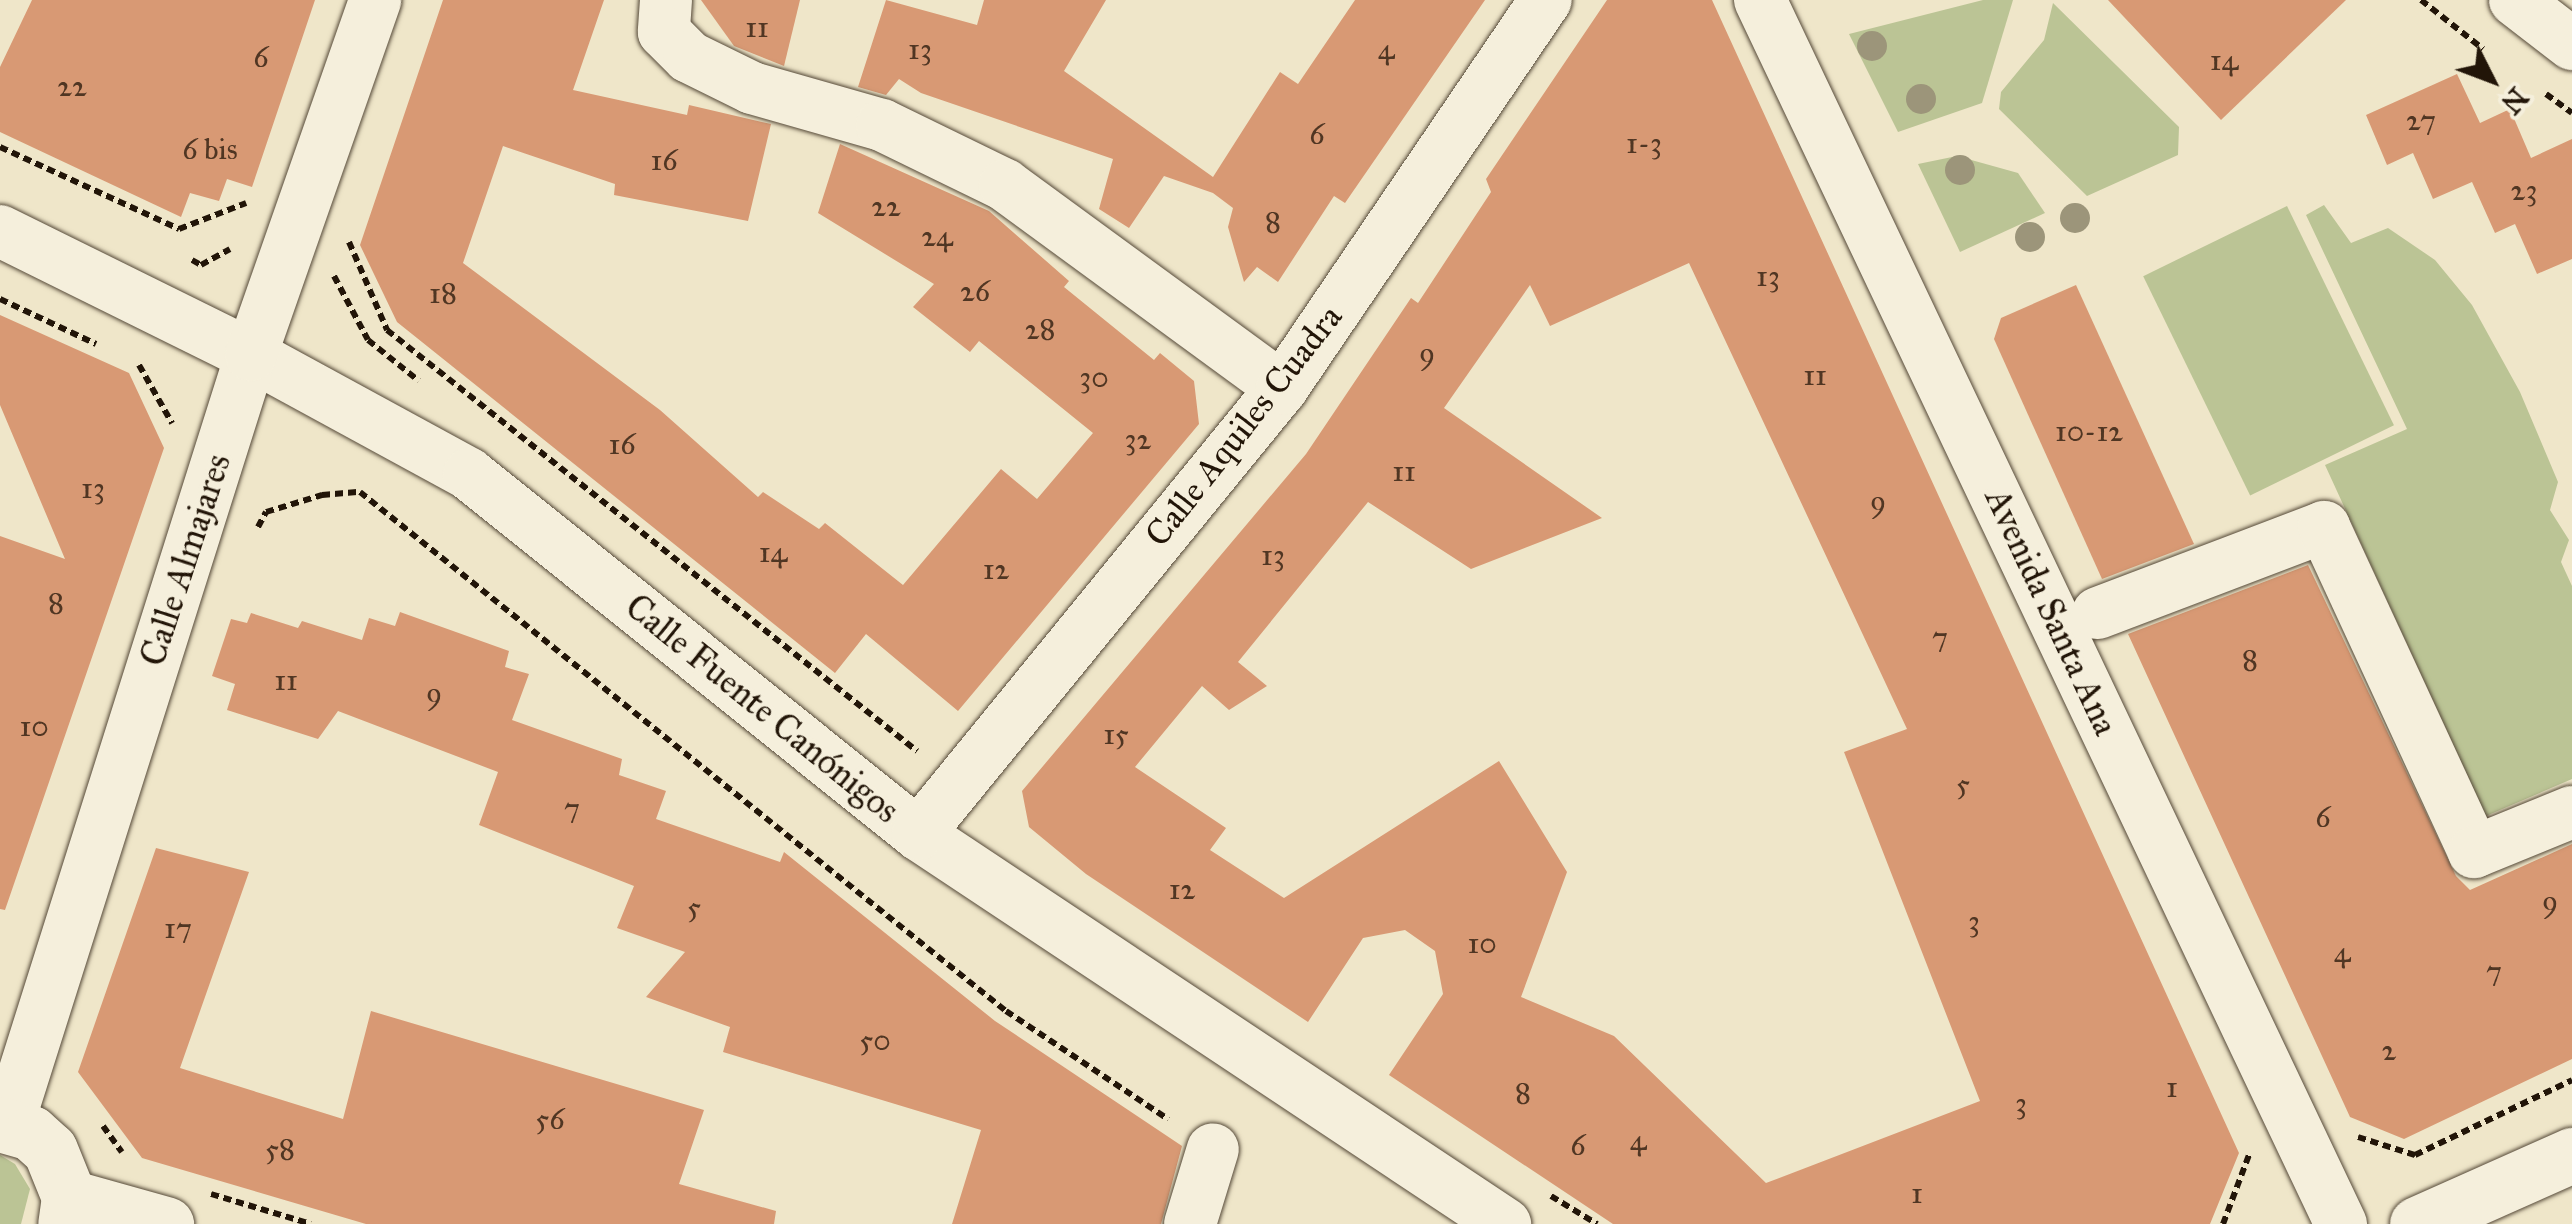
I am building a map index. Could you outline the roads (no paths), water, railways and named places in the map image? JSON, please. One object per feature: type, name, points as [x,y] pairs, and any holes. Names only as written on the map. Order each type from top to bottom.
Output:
[{"type":"main road","points":[[4,1124],[50,1150],[67,1211],[187,1209]]},
{"type":"main road","points":[[2417,1224],[2572,1154]]},
{"type":"street","name":"Calle Almajares","points":[[4,1124],[251,355],[375,0]]},
{"type":"street","points":[[666,0],[664,32],[689,58],[752,88],[882,124],[1006,185],[1282,388]]},
{"type":"street","name":"Calle Aquiles Cuadra","points":[[918,834],[1282,388],[1546,0]]},
{"type":"street","name":"Avenida Santa Ana","points":[[1760,0],[2341,1224]]},
{"type":"street","points":[[2515,0],[2572,44]]},
{"type":"street","name":"Calle Fuente Canónigos","points":[[0,231],[251,355],[469,474],[918,834],[1505,1224]]},
{"type":"street","points":[[2098,613],[2324,527],[2474,852],[2572,812]]},
{"type":"street","points":[[1190,1224],[1213,1149]]}]
